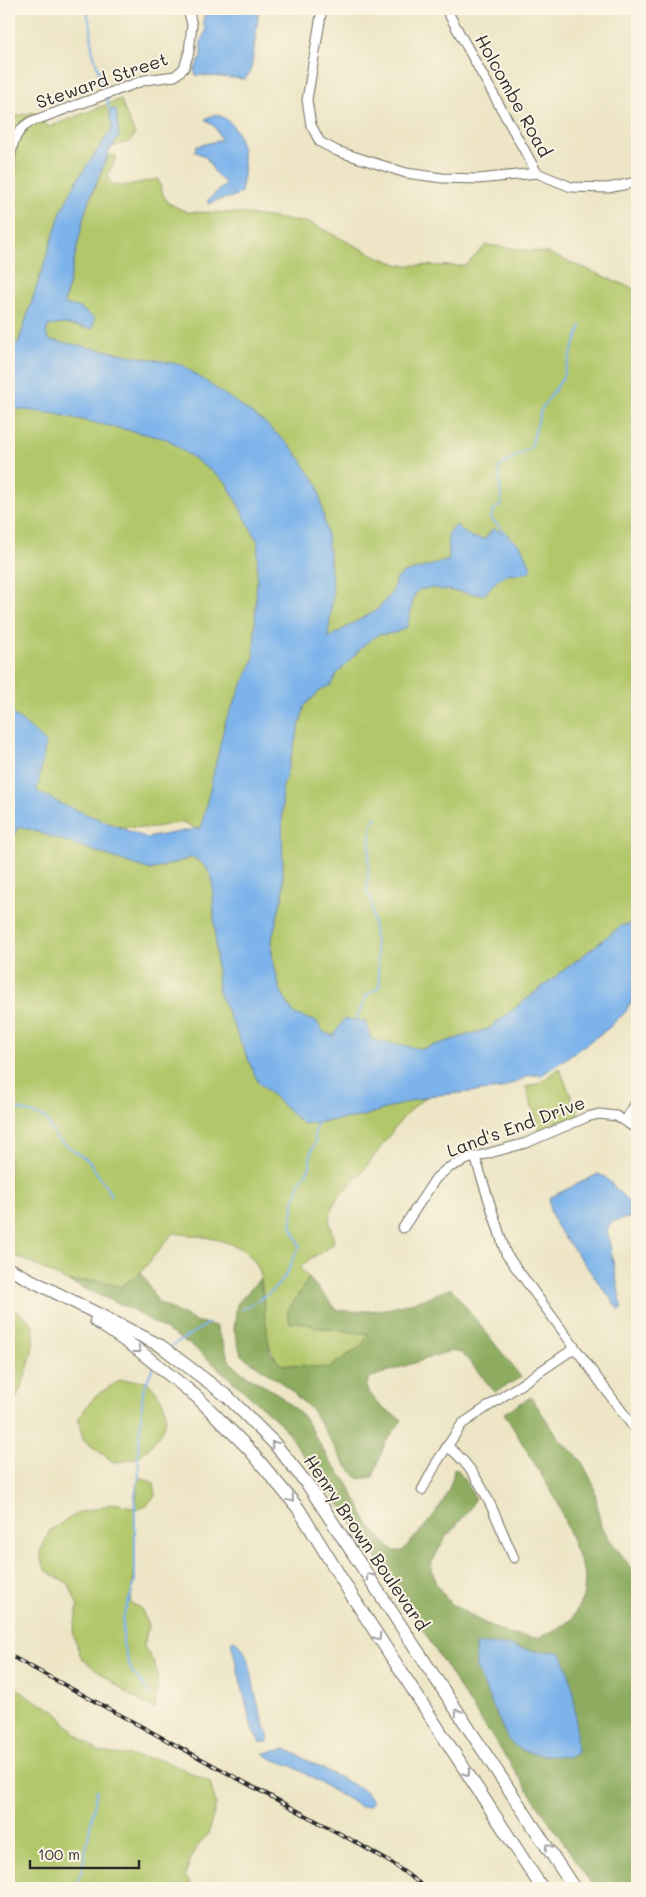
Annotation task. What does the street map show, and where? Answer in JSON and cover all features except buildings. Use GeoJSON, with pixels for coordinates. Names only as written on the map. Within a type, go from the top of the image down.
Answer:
{"type":"FeatureCollection","features":[{"type":"Feature","properties":{"kind":"main road","name":"Henry Brown Boulevard"},"geometry":{"type":"LineString","coordinates":[[9,1269],[54,1294],[161,1346],[228,1397],[274,1443],[308,1485],[574,1888]]}},
{"type":"Feature","properties":{"kind":"main road","name":"Henry Brown Boulevard"},"geometry":{"type":"LineString","coordinates":[[54,1294],[137,1349],[197,1397],[249,1449],[298,1508],[352,1596],[542,1888]]}},
{"type":"Feature","properties":{"kind":"street","name":"Steward Street"},"geometry":{"type":"LineString","coordinates":[[9,176],[14,137],[20,128],[30,122],[146,80],[175,76],[184,68],[189,52],[192,25],[188,9]]}},
{"type":"Feature","properties":{"kind":"street"},"geometry":{"type":"LineString","coordinates":[[322,9],[307,100],[310,125],[320,142],[337,150],[406,173],[442,178],[478,179],[537,173],[571,187],[608,188],[637,182]]}},
{"type":"Feature","properties":{"kind":"street","name":"Holcombe Road"},"geometry":{"type":"LineString","coordinates":[[446,9],[537,173]]}},
{"type":"Feature","properties":{"kind":"street"},"geometry":{"type":"LineString","coordinates":[[626,1121],[637,1101]]}},
{"type":"Feature","properties":{"kind":"street","name":"Land's End Drive"},"geometry":{"type":"LineString","coordinates":[[403,1228],[436,1178],[448,1168],[475,1157],[526,1143],[587,1117],[599,1114],[616,1116],[637,1130]]}},
{"type":"Feature","properties":{"kind":"street"},"geometry":{"type":"LineString","coordinates":[[475,1157],[506,1254],[637,1432]]}},
{"type":"Feature","properties":{"kind":"street"},"geometry":{"type":"LineString","coordinates":[[422,1490],[462,1424],[575,1348]]}},
{"type":"Feature","properties":{"kind":"street"},"geometry":{"type":"LineString","coordinates":[[447,1446],[462,1457],[473,1471],[514,1558]]}},
{"type":"Feature","properties":{"kind":"green space"},"geometry":{"type":"Polygon","coordinates":[[[121,99],[135,135],[131,141],[112,147],[119,137],[112,129],[79,177],[62,209],[18,344],[9,341],[9,118],[33,112],[49,127],[121,99]]]}},
{"type":"Feature","properties":{"kind":"green space"},"geometry":{"type":"Polygon","coordinates":[[[109,155],[117,156],[108,174],[110,183],[123,186],[158,179],[168,203],[187,212],[239,213],[310,223],[376,256],[400,265],[465,266],[486,245],[548,253],[637,290],[637,923],[621,926],[488,1029],[422,1049],[333,1036],[323,1032],[317,1022],[294,1014],[280,990],[272,956],[272,939],[283,893],[282,790],[291,736],[328,639],[183,365],[50,340],[46,335],[48,326],[63,324],[82,327],[80,308],[64,304],[86,208],[109,155]]]}},
{"type":"Feature","properties":{"kind":"green space"},"geometry":{"type":"Polygon","coordinates":[[[9,387],[185,435],[289,551],[204,833],[183,822],[149,828],[104,826],[9,792],[9,387]]]}},
{"type":"Feature","properties":{"kind":"green space"},"geometry":{"type":"Polygon","coordinates":[[[19,818],[151,870],[194,857],[205,866],[212,877],[258,1082],[303,1124],[359,1117],[428,1096],[418,1103],[393,1130],[363,1171],[336,1201],[330,1213],[334,1243],[308,1260],[300,1268],[309,1278],[287,1312],[306,1323],[316,1326],[369,1334],[362,1346],[329,1368],[280,1364],[270,1348],[267,1337],[262,1286],[258,1268],[252,1258],[233,1245],[209,1238],[173,1233],[141,1272],[120,1287],[98,1280],[69,1282],[9,1252],[9,833],[19,818]]]}},
{"type":"Feature","properties":{"kind":"green space"},"geometry":{"type":"Polygon","coordinates":[[[559,1068],[581,1119],[541,1137],[526,1087],[540,1083],[559,1068]]]}},
{"type":"Feature","properties":{"kind":"green space"},"geometry":{"type":"Polygon","coordinates":[[[141,1272],[158,1302],[195,1321],[216,1326],[230,1362],[244,1374],[278,1394],[303,1416],[328,1458],[348,1484],[369,1526],[393,1551],[402,1551],[435,1514],[447,1493],[454,1469],[458,1470],[475,1498],[469,1511],[445,1538],[431,1564],[436,1584],[449,1602],[473,1617],[507,1634],[536,1638],[553,1632],[572,1619],[584,1595],[585,1575],[557,1501],[504,1413],[531,1397],[560,1440],[581,1460],[594,1486],[601,1527],[637,1576],[637,1888],[594,1888],[468,1701],[368,1544],[281,1424],[194,1347],[133,1310],[69,1282],[98,1280],[120,1287],[141,1272]]]}},
{"type":"Feature","properties":{"kind":"green space"},"geometry":{"type":"Polygon","coordinates":[[[260,1278],[270,1352],[280,1364],[329,1368],[361,1346],[369,1334],[319,1328],[300,1322],[290,1323],[287,1312],[309,1278],[337,1310],[367,1311],[396,1307],[451,1288],[521,1377],[495,1392],[462,1353],[450,1351],[369,1378],[366,1388],[379,1405],[402,1420],[385,1443],[373,1477],[359,1479],[344,1463],[312,1410],[283,1384],[241,1355],[234,1329],[237,1304],[260,1278]]]}},
{"type":"Feature","properties":{"kind":"green space"},"geometry":{"type":"Polygon","coordinates":[[[9,1309],[21,1314],[31,1322],[34,1338],[27,1372],[14,1402],[9,1408],[9,1309]]]}},
{"type":"Feature","properties":{"kind":"green space"},"geometry":{"type":"Polygon","coordinates":[[[121,1380],[147,1381],[160,1396],[164,1404],[166,1419],[159,1436],[144,1453],[138,1457],[115,1463],[83,1440],[78,1418],[96,1395],[121,1380]]]}},
{"type":"Feature","properties":{"kind":"green space"},"geometry":{"type":"Polygon","coordinates":[[[139,1477],[154,1483],[156,1495],[147,1505],[135,1509],[135,1567],[130,1603],[141,1608],[148,1625],[144,1647],[154,1663],[158,1677],[154,1709],[131,1696],[81,1658],[73,1634],[78,1607],[69,1584],[45,1570],[40,1552],[50,1530],[79,1513],[114,1503],[135,1508],[139,1477]]]}},
{"type":"Feature","properties":{"kind":"green space"},"geometry":{"type":"Polygon","coordinates":[[[9,1681],[29,1698],[54,1710],[76,1734],[99,1752],[163,1760],[210,1782],[216,1805],[208,1834],[194,1851],[185,1876],[194,1888],[9,1888],[9,1681]]]}},
{"type":"Feature","properties":{"kind":"water"},"geometry":{"type":"Polygon","coordinates":[[[206,9],[259,9],[251,71],[245,79],[196,75],[194,70],[201,57],[201,40],[206,31],[203,21],[206,9]]]}},
{"type":"Feature","properties":{"kind":"water"},"geometry":{"type":"Polygon","coordinates":[[[109,109],[116,109],[119,137],[109,151],[86,208],[64,304],[80,308],[95,319],[92,329],[63,324],[48,326],[46,335],[50,340],[182,365],[264,422],[294,450],[318,485],[328,542],[333,591],[328,638],[378,609],[393,591],[395,580],[404,573],[449,560],[448,533],[456,525],[476,538],[485,539],[493,528],[506,534],[521,546],[532,569],[524,573],[505,575],[484,595],[431,588],[418,590],[414,596],[407,627],[395,633],[377,635],[365,644],[336,675],[331,685],[322,689],[305,705],[282,790],[283,893],[272,939],[272,956],[280,990],[294,1014],[317,1022],[323,1032],[333,1036],[344,1019],[365,1021],[372,1040],[422,1049],[488,1029],[621,926],[637,923],[637,1000],[629,1004],[626,1011],[609,1028],[542,1075],[530,1075],[501,1089],[428,1096],[359,1117],[303,1124],[258,1082],[218,990],[212,877],[205,866],[193,857],[151,870],[19,826],[9,845],[9,711],[46,742],[37,791],[59,803],[146,838],[201,828],[225,723],[254,658],[258,542],[226,482],[167,439],[56,414],[9,408],[9,341],[18,344],[62,209],[79,177],[112,129],[109,109]]]}},
{"type":"Feature","properties":{"kind":"water"},"geometry":{"type":"Polygon","coordinates":[[[215,114],[233,126],[238,135],[242,146],[243,182],[241,192],[210,204],[207,202],[209,199],[226,184],[215,173],[206,157],[194,151],[197,146],[221,140],[215,127],[205,119],[215,114]]]}},
{"type":"Feature","properties":{"kind":"water"},"geometry":{"type":"Polygon","coordinates":[[[598,1174],[605,1177],[637,1211],[636,1216],[611,1222],[607,1230],[622,1308],[619,1310],[556,1226],[550,1210],[549,1198],[598,1174]]]}},
{"type":"Feature","properties":{"kind":"water"},"geometry":{"type":"Polygon","coordinates":[[[234,1640],[240,1645],[247,1657],[258,1704],[269,1737],[268,1742],[260,1742],[253,1732],[231,1642],[234,1640]]]}},
{"type":"Feature","properties":{"kind":"water"},"geometry":{"type":"Polygon","coordinates":[[[475,1645],[505,1645],[534,1651],[560,1652],[570,1676],[575,1714],[577,1753],[569,1757],[541,1755],[521,1750],[508,1740],[476,1668],[475,1645]]]}},
{"type":"Feature","properties":{"kind":"water"},"geometry":{"type":"Polygon","coordinates":[[[286,1749],[365,1791],[373,1801],[369,1806],[361,1807],[292,1766],[272,1759],[263,1753],[286,1749]]]}},
{"type":"Feature","properties":{"kind":"waterway"},"geometry":{"type":"LineString","coordinates":[[86,9],[91,27],[92,49],[105,91]]}},
{"type":"Feature","properties":{"kind":"waterway"},"geometry":{"type":"LineString","coordinates":[[107,98],[109,109]]}},
{"type":"Feature","properties":{"kind":"waterway"},"geometry":{"type":"LineString","coordinates":[[506,534],[491,518],[495,509],[501,505],[499,467],[531,447],[541,410],[562,379],[581,326]]}},
{"type":"Feature","properties":{"kind":"waterway"},"geometry":{"type":"LineString","coordinates":[[356,1020],[366,996],[380,987],[371,900],[367,891],[371,825],[377,816]]}},
{"type":"Feature","properties":{"kind":"waterway"},"geometry":{"type":"LineString","coordinates":[[9,1106],[45,1118],[57,1139],[89,1161],[111,1195]]}},
{"type":"Feature","properties":{"kind":"waterway"},"geometry":{"type":"LineString","coordinates":[[242,1309],[262,1298],[279,1284],[300,1247],[291,1225],[294,1201],[300,1182],[310,1167],[311,1151],[316,1142],[314,1134],[317,1123]]}},
{"type":"Feature","properties":{"kind":"waterway"},"geometry":{"type":"LineString","coordinates":[[170,1347],[209,1323]]}},
{"type":"Feature","properties":{"kind":"waterway"},"geometry":{"type":"LineString","coordinates":[[150,1694],[131,1670],[123,1644],[123,1618],[135,1582],[135,1494],[139,1477],[138,1457],[143,1391],[153,1367]]}},
{"type":"Feature","properties":{"kind":"waterway"},"geometry":{"type":"LineString","coordinates":[[75,1888],[82,1870],[97,1790]]}},
{"type":"Feature","properties":{"kind":"railway"},"geometry":{"type":"LineString","coordinates":[[9,1655],[357,1843],[393,1864],[426,1888]]}}]}
